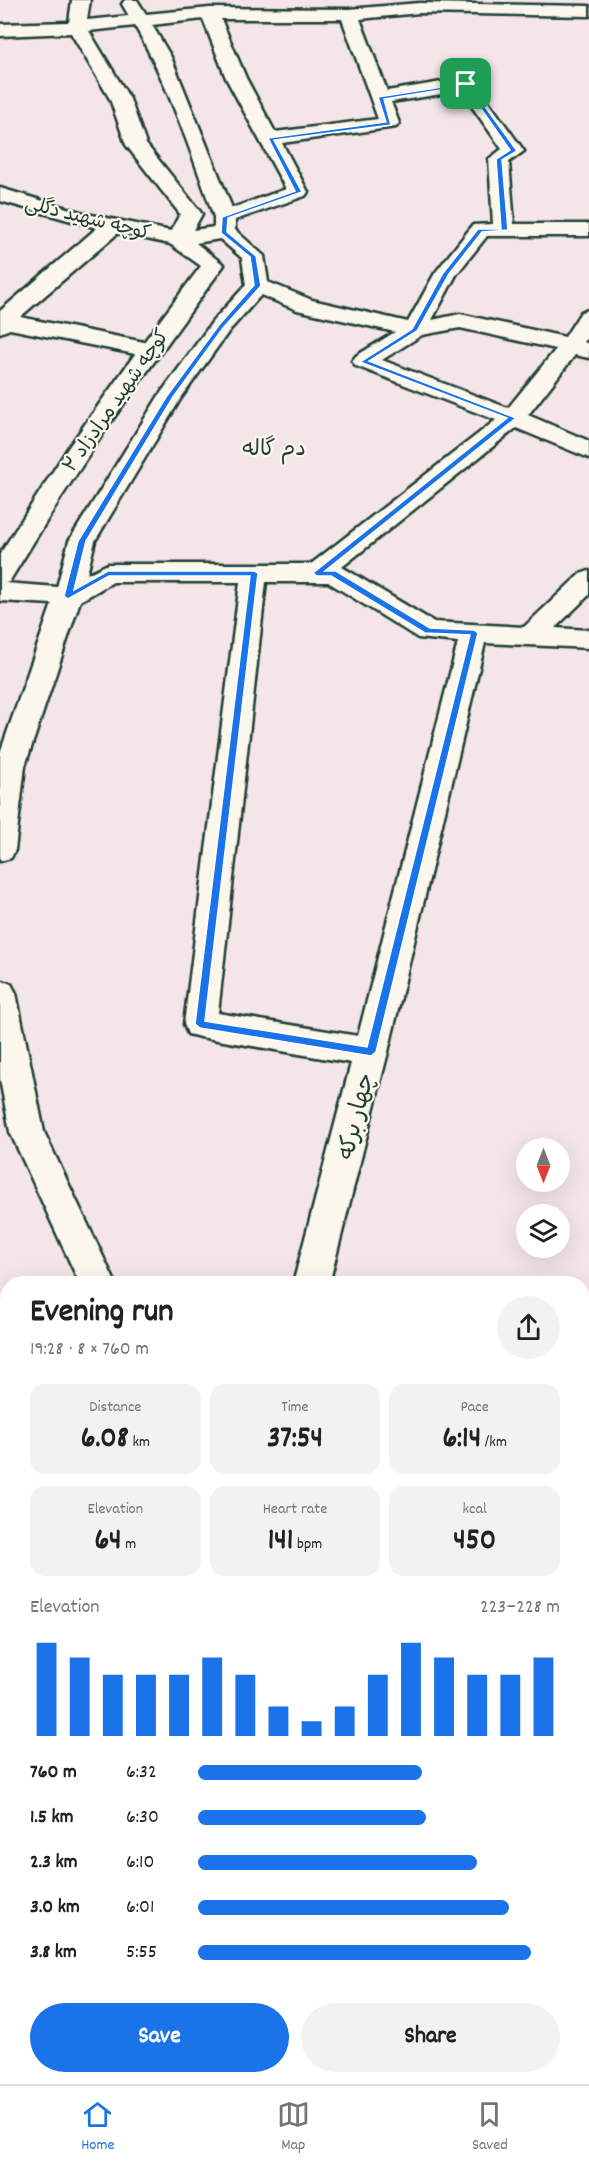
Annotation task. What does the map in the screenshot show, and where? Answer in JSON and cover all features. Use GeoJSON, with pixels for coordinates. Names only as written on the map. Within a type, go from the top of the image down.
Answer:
{"type":"FeatureCollection","features":[{"type":"Feature","properties":{"kind":"street"},"geometry":{"type":"LineString","coordinates":[[81,0],[77,27],[120,99],[136,145],[191,214],[177,239]]}},
{"type":"Feature","properties":{"kind":"street"},"geometry":{"type":"LineString","coordinates":[[0,850],[10,766],[68,596],[82,541],[170,397],[221,326],[257,286],[253,256],[224,225],[200,149],[162,57],[129,0]]}},
{"type":"Feature","properties":{"kind":"street"},"geometry":{"type":"LineString","coordinates":[[0,30],[77,27],[210,13],[250,6],[349,14],[422,4],[589,11]]}},
{"type":"Feature","properties":{"kind":"street"},"geometry":{"type":"LineString","coordinates":[[177,239],[224,225],[298,192],[236,78],[210,13]]}},
{"type":"Feature","properties":{"kind":"street"},"geometry":{"type":"LineString","coordinates":[[270,139],[389,123],[349,14]]}},
{"type":"Feature","properties":{"kind":"street"},"geometry":{"type":"LineString","coordinates":[[380,98],[466,84],[514,151],[499,159],[504,230]]}},
{"type":"Feature","properties":{"kind":"street","name":"کوچه شهید دگلی"},"geometry":{"type":"LineString","coordinates":[[0,194],[114,225],[177,239]]}},
{"type":"Feature","properties":{"kind":"street"},"geometry":{"type":"LineString","coordinates":[[1,322],[114,225]]}},
{"type":"Feature","properties":{"kind":"street"},"geometry":{"type":"LineString","coordinates":[[415,330],[446,273],[481,230],[589,230]]}},
{"type":"Feature","properties":{"kind":"street","name":"کوچه شهید مرادزاد ۲"},"geometry":{"type":"LineString","coordinates":[[0,576],[40,506],[149,351],[213,265],[177,239]]}},
{"type":"Feature","properties":{"kind":"street"},"geometry":{"type":"LineString","coordinates":[[257,286],[305,304],[415,330]]}},
{"type":"Feature","properties":{"kind":"street"},"geometry":{"type":"LineString","coordinates":[[317,573],[513,418],[580,349],[589,317]]}},
{"type":"Feature","properties":{"kind":"street"},"geometry":{"type":"LineString","coordinates":[[580,349],[460,321],[415,330],[363,362],[513,418],[589,450]]}},
{"type":"Feature","properties":{"kind":"street"},"geometry":{"type":"LineString","coordinates":[[1,322],[149,351]]}},
{"type":"Feature","properties":{"kind":"street"},"geometry":{"type":"LineString","coordinates":[[0,592],[68,596],[108,573],[333,573],[428,631],[589,639]]}},
{"type":"Feature","properties":{"kind":"street"},"geometry":{"type":"LineString","coordinates":[[254,573],[200,1024],[371,1052]]}},
{"type":"Feature","properties":{"kind":"street"},"geometry":{"type":"LineString","coordinates":[[531,636],[589,580]]}},
{"type":"Feature","properties":{"kind":"street","name":"چهار برکه"},"geometry":{"type":"LineString","coordinates":[[313,1276],[371,1052],[474,633]]}},
{"type":"Feature","properties":{"kind":"street"},"geometry":{"type":"LineString","coordinates":[[0,993],[27,1132],[94,1276]]}},
{"type":"Feature","properties":{"kind":"district","name":"دم گاله"},"geometry":{"type":"Point","coordinates":[274,447]}},
{"type":"Feature","properties":{"kind":"route"},"geometry":{"type":"LineString","coordinates":[[466,84],[514,151],[499,159],[504,230],[481,230],[446,273],[415,330],[363,362],[513,418],[317,573],[333,573],[428,631],[474,633],[371,1052],[200,1024],[254,573],[108,573],[68,596],[82,541],[170,397],[221,326],[257,286],[253,256],[224,232],[225,217],[298,192],[270,139],[389,123],[380,98],[466,84]]}}]}
